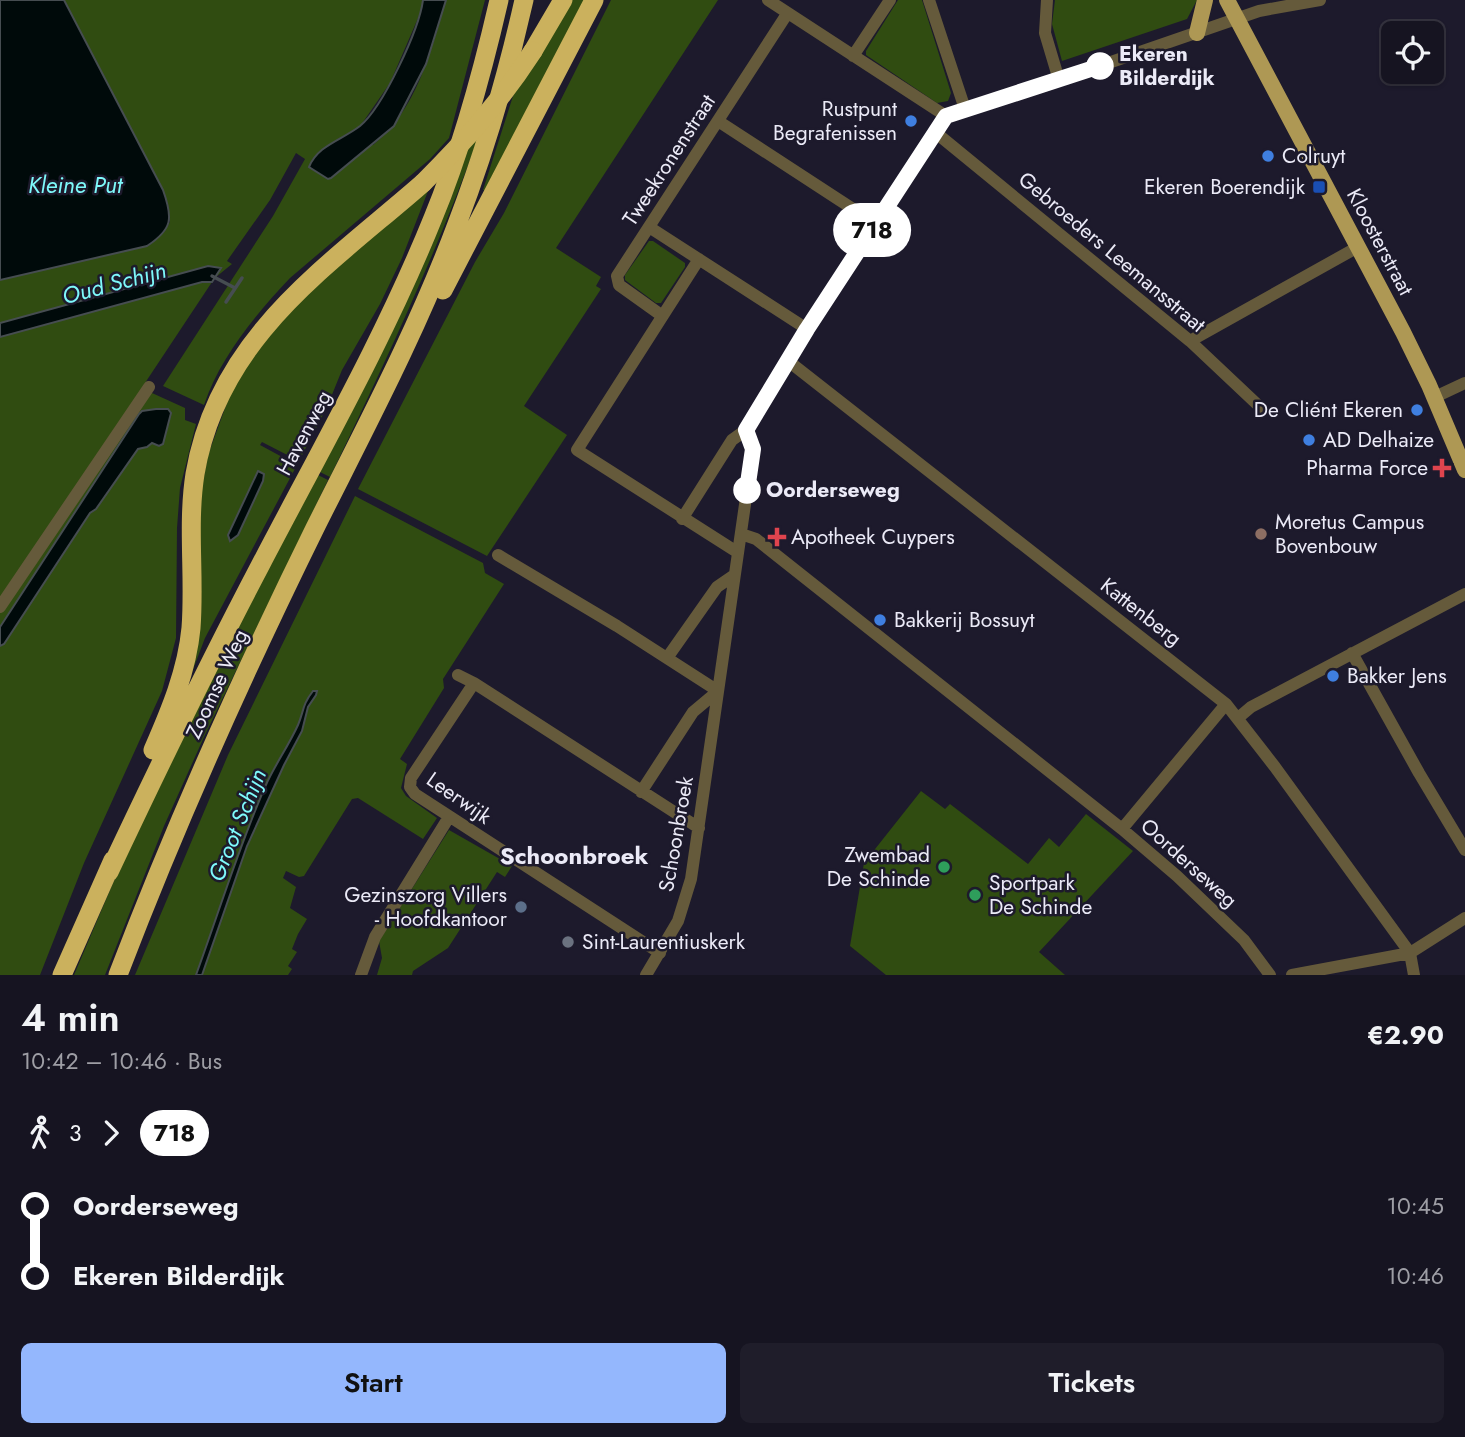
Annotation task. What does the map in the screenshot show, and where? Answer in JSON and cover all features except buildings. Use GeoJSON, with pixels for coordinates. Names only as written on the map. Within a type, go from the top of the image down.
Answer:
{"type":"FeatureCollection","features":[{"type":"Feature","properties":{"kind":"highway","name":"Havenweg"},"geometry":{"type":"LineString","coordinates":[[108,872],[218,647],[355,387],[416,258],[435,215],[470,113],[499,0]]}},
{"type":"Feature","properties":{"kind":"highway"},"geometry":{"type":"LineString","coordinates":[[371,419],[439,269],[466,199],[510,60],[524,0]]}},
{"type":"Feature","properties":{"kind":"highway"},"geometry":{"type":"LineString","coordinates":[[62,975],[108,872],[143,774],[181,680],[191,629],[191,527],[195,474],[208,428],[229,379],[288,299],[423,183],[484,120],[509,89],[563,0]]}},
{"type":"Feature","properties":{"kind":"highway"},"geometry":{"type":"LineString","coordinates":[[371,419],[397,380],[594,0]]}},
{"type":"Feature","properties":{"kind":"highway","name":"Zoomse Weg"},"geometry":{"type":"LineString","coordinates":[[118,975],[165,855],[210,752],[315,528],[371,419]]}},
{"type":"Feature","properties":{"kind":"main road"},"geometry":{"type":"LineString","coordinates":[[1197,33],[1205,0]]}},
{"type":"Feature","properties":{"kind":"main road","name":"Kloosterstraat"},"geometry":{"type":"LineString","coordinates":[[1227,0],[1403,332],[1465,470]]}},
{"type":"Feature","properties":{"kind":"street"},"geometry":{"type":"LineString","coordinates":[[768,0],[946,116]]}},
{"type":"Feature","properties":{"kind":"street"},"geometry":{"type":"LineString","coordinates":[[853,56],[890,0]]}},
{"type":"Feature","properties":{"kind":"street"},"geometry":{"type":"LineString","coordinates":[[929,0],[965,109]]}},
{"type":"Feature","properties":{"kind":"street"},"geometry":{"type":"LineString","coordinates":[[1047,0],[1045,33],[1059,80]]}},
{"type":"Feature","properties":{"kind":"street"},"geometry":{"type":"LineString","coordinates":[[682,519],[732,440],[746,430],[787,360],[946,116],[1197,33],[1238,18],[1256,6],[1320,0]]}},
{"type":"Feature","properties":{"kind":"street","name":"Tweekronenstraat"},"geometry":{"type":"LineString","coordinates":[[661,315],[619,285],[617,281],[620,271],[787,14]]}},
{"type":"Feature","properties":{"kind":"street"},"geometry":{"type":"LineString","coordinates":[[718,121],[876,224]]}},
{"type":"Feature","properties":{"kind":"street","name":"Gebroeders Leemansstraat"},"geometry":{"type":"LineString","coordinates":[[935,132],[1190,341],[1260,407]]}},
{"type":"Feature","properties":{"kind":"street"},"geometry":{"type":"LineString","coordinates":[[649,227],[807,329]]}},
{"type":"Feature","properties":{"kind":"street"},"geometry":{"type":"LineString","coordinates":[[1190,341],[1358,247]]}},
{"type":"Feature","properties":{"kind":"street"},"geometry":{"type":"LineString","coordinates":[[699,259],[577,450],[737,552]]}},
{"type":"Feature","properties":{"kind":"street","name":"Kattenberg"},"geometry":{"type":"LineString","coordinates":[[787,360],[1226,704],[1410,953]]}},
{"type":"Feature","properties":{"kind":"street"},"geometry":{"type":"LineString","coordinates":[[1434,397],[1465,383]]}},
{"type":"Feature","properties":{"kind":"street"},"geometry":{"type":"LineString","coordinates":[[0,607],[149,387]]}},
{"type":"Feature","properties":{"kind":"street","name":"Schoonbroek"},"geometry":{"type":"LineString","coordinates":[[646,975],[678,922],[691,879],[753,449],[746,430]]}},
{"type":"Feature","properties":{"kind":"street","name":"Oorderseweg"},"geometry":{"type":"LineString","coordinates":[[741,534],[756,539],[1122,829],[1177,876],[1244,940],[1270,975]]}},
{"type":"Feature","properties":{"kind":"street"},"geometry":{"type":"LineString","coordinates":[[498,555],[718,691]]}},
{"type":"Feature","properties":{"kind":"street"},"geometry":{"type":"LineString","coordinates":[[667,658],[717,587],[733,576]]}},
{"type":"Feature","properties":{"kind":"street"},"geometry":{"type":"LineString","coordinates":[[1238,718],[1251,706],[1465,594]]}},
{"type":"Feature","properties":{"kind":"street"},"geometry":{"type":"LineString","coordinates":[[1352,653],[1465,850]]}},
{"type":"Feature","properties":{"kind":"street"},"geometry":{"type":"LineString","coordinates":[[458,675],[699,828]]}},
{"type":"Feature","properties":{"kind":"street","name":"Leerwijk"},"geometry":{"type":"LineString","coordinates":[[474,683],[411,778],[410,787],[415,794],[449,817],[660,953]]}},
{"type":"Feature","properties":{"kind":"street","name":"Schoonbroek"},"geometry":{"type":"LineString","coordinates":[[641,792],[693,712],[718,691]]}},
{"type":"Feature","properties":{"kind":"street"},"geometry":{"type":"LineString","coordinates":[[1122,829],[1226,704]]}},
{"type":"Feature","properties":{"kind":"street"},"geometry":{"type":"LineString","coordinates":[[361,975],[375,937],[449,817]]}},
{"type":"Feature","properties":{"kind":"street"},"geometry":{"type":"LineString","coordinates":[[1292,975],[1410,953],[1465,918]]}},
{"type":"Feature","properties":{"kind":"street"},"geometry":{"type":"LineString","coordinates":[[1410,953],[1413,975]]}},
{"type":"Feature","properties":{"kind":"green space"},"geometry":{"type":"Polygon","coordinates":[[[64,0],[423,0],[422,9],[390,83],[361,125],[373,145],[388,131],[411,98],[428,59],[446,0],[485,0],[449,138],[430,159],[277,292],[229,353],[204,405],[163,386],[273,216],[305,159],[296,153],[270,200],[227,261],[232,264],[216,277],[0,325],[0,280],[147,246],[164,232],[170,222],[163,190],[64,0]]]}},
{"type":"Feature","properties":{"kind":"green space"},"geometry":{"type":"Polygon","coordinates":[[[568,0],[588,0],[486,191],[483,190],[513,96],[568,0]]]}},
{"type":"Feature","properties":{"kind":"green space"},"geometry":{"type":"Polygon","coordinates":[[[611,0],[718,0],[556,248],[601,277],[596,286],[601,289],[524,406],[567,435],[487,556],[358,489],[475,262],[504,213],[611,0]]]}},
{"type":"Feature","properties":{"kind":"green space"},"geometry":{"type":"Polygon","coordinates":[[[898,0],[922,0],[951,93],[948,101],[937,103],[866,55],[898,0]]]}},
{"type":"Feature","properties":{"kind":"green space"},"geometry":{"type":"Polygon","coordinates":[[[1055,0],[1197,0],[1187,19],[1062,61],[1052,24],[1055,0]]]}},
{"type":"Feature","properties":{"kind":"green space"},"geometry":{"type":"Polygon","coordinates":[[[478,138],[427,267],[330,477],[318,471],[466,151],[478,138]]]}},
{"type":"Feature","properties":{"kind":"green space"},"geometry":{"type":"Polygon","coordinates":[[[430,186],[402,258],[380,304],[342,370],[327,407],[299,461],[262,442],[260,445],[297,465],[205,638],[189,680],[199,501],[208,455],[232,389],[281,315],[430,186]]]}},
{"type":"Feature","properties":{"kind":"green space"},"geometry":{"type":"Polygon","coordinates":[[[649,241],[685,263],[661,303],[656,303],[625,280],[625,275],[649,241]]]}},
{"type":"Feature","properties":{"kind":"green space"},"geometry":{"type":"Polygon","coordinates":[[[202,282],[212,282],[143,386],[185,408],[185,420],[196,424],[180,488],[176,638],[162,691],[84,863],[40,975],[0,975],[0,337],[202,282]]]}},
{"type":"Feature","properties":{"kind":"green space"},"geometry":{"type":"Polygon","coordinates":[[[316,474],[328,480],[204,737],[164,826],[105,975],[74,975],[113,883],[179,743],[316,474]]]}},
{"type":"Feature","properties":{"kind":"green space"},"geometry":{"type":"Polygon","coordinates":[[[355,496],[483,563],[485,573],[504,584],[443,679],[444,688],[400,759],[407,764],[401,788],[406,796],[437,818],[423,839],[358,798],[352,799],[304,876],[299,877],[286,871],[283,878],[296,887],[290,908],[307,919],[292,949],[297,952],[288,966],[292,969],[288,975],[135,975],[228,755],[355,496]]]}},
{"type":"Feature","properties":{"kind":"green space","name":"Sportpark De Schinde"},"geometry":{"type":"Polygon","coordinates":[[[921,791],[945,809],[950,804],[1028,864],[1049,838],[1059,847],[1086,814],[1133,851],[1039,952],[1065,975],[886,975],[850,946],[864,863],[921,791]]]}},
{"type":"Feature","properties":{"kind":"green space"},"geometry":{"type":"Polygon","coordinates":[[[449,830],[512,866],[505,877],[497,872],[448,948],[413,971],[412,975],[377,975],[382,958],[379,941],[449,830]]]}},
{"type":"Feature","properties":{"kind":"water","name":"Kleine Put"},"geometry":{"type":"Polygon","coordinates":[[[0,0],[64,0],[163,190],[168,208],[168,222],[162,234],[147,246],[0,280],[0,0]]]}},
{"type":"Feature","properties":{"kind":"water"},"geometry":{"type":"Polygon","coordinates":[[[423,0],[446,0],[426,64],[394,126],[328,179],[309,167],[313,159],[324,148],[360,126],[379,103],[415,30],[423,0]]]}},
{"type":"Feature","properties":{"kind":"water"},"geometry":{"type":"Polygon","coordinates":[[[208,266],[221,268],[212,282],[202,282],[0,337],[0,323],[208,266]]]}},
{"type":"Feature","properties":{"kind":"water"},"geometry":{"type":"Polygon","coordinates":[[[168,409],[171,413],[163,444],[159,446],[152,443],[138,449],[96,509],[90,513],[4,644],[0,646],[0,627],[139,414],[168,409]]]}},
{"type":"Feature","properties":{"kind":"water"},"geometry":{"type":"Polygon","coordinates":[[[258,471],[264,474],[263,481],[238,535],[230,541],[228,535],[258,471]]]}},
{"type":"Feature","properties":{"kind":"water"},"geometry":{"type":"Polygon","coordinates":[[[313,691],[317,691],[308,707],[302,731],[247,846],[202,975],[196,975],[255,810],[313,691]]]}},
{"type":"Feature","properties":{"kind":"waterway","name":"Oud Schijn"},"geometry":{"type":"LineString","coordinates":[[212,276],[235,288]]}},
{"type":"Feature","properties":{"kind":"waterway","name":"Oud Schijn"},"geometry":{"type":"LineString","coordinates":[[226,302],[242,278]]}},
{"type":"Feature","properties":{"kind":"bus line","name":"718"},"geometry":{"type":"LineString","coordinates":[[747,490],[753,449],[746,430],[807,329],[946,116],[1100,66]]}},
{"type":"Feature","properties":{"kind":"place","name":"Ekeren Bilderdijk"},"geometry":{"type":"Point","coordinates":[1100,66]}},
{"type":"Feature","properties":{"kind":"place","name":"Rustpunt Begrafenissen"},"geometry":{"type":"Point","coordinates":[911,121]}},
{"type":"Feature","properties":{"kind":"place","name":"Colruyt"},"geometry":{"type":"Point","coordinates":[1268,156]}},
{"type":"Feature","properties":{"kind":"place","name":"Ekeren Boerendijk"},"geometry":{"type":"Point","coordinates":[1319,187]}},
{"type":"Feature","properties":{"kind":"place","name":"De Cliént Ekeren"},"geometry":{"type":"Point","coordinates":[1417,410]}},
{"type":"Feature","properties":{"kind":"place","name":"AD Delhaize"},"geometry":{"type":"Point","coordinates":[1309,440]}},
{"type":"Feature","properties":{"kind":"place","name":"Pharma Force"},"geometry":{"type":"Point","coordinates":[1442,468]}},
{"type":"Feature","properties":{"kind":"place","name":"Oorderseweg"},"geometry":{"type":"Point","coordinates":[747,490]}},
{"type":"Feature","properties":{"kind":"place","name":"Moretus Campus Bovenbouw"},"geometry":{"type":"Point","coordinates":[1261,534]}},
{"type":"Feature","properties":{"kind":"place","name":"Apotheek Cuypers"},"geometry":{"type":"Point","coordinates":[777,537]}},
{"type":"Feature","properties":{"kind":"place","name":"Bakkerij Bossuyt"},"geometry":{"type":"Point","coordinates":[880,620]}},
{"type":"Feature","properties":{"kind":"place","name":"Bakker Jens"},"geometry":{"type":"Point","coordinates":[1333,676]}},
{"type":"Feature","properties":{"kind":"place","name":"Zwembad De Schinde"},"geometry":{"type":"Point","coordinates":[944,867]}},
{"type":"Feature","properties":{"kind":"place","name":"Sportpark De Schinde"},"geometry":{"type":"Point","coordinates":[975,895]}},
{"type":"Feature","properties":{"kind":"place","name":"Gezinszorg Villers - Hoofdkantoor"},"geometry":{"type":"Point","coordinates":[521,907]}},
{"type":"Feature","properties":{"kind":"place","name":"Sint-Laurentiuskerk"},"geometry":{"type":"Point","coordinates":[568,942]}},
{"type":"Feature","properties":{"kind":"district","name":"Schoonbroek"},"geometry":{"type":"Point","coordinates":[574,856]}},
{"type":"Feature","properties":{"kind":"water label","name":"Groot Schijn"},"geometry":{"type":"Point","coordinates":[237,825]}}]}
